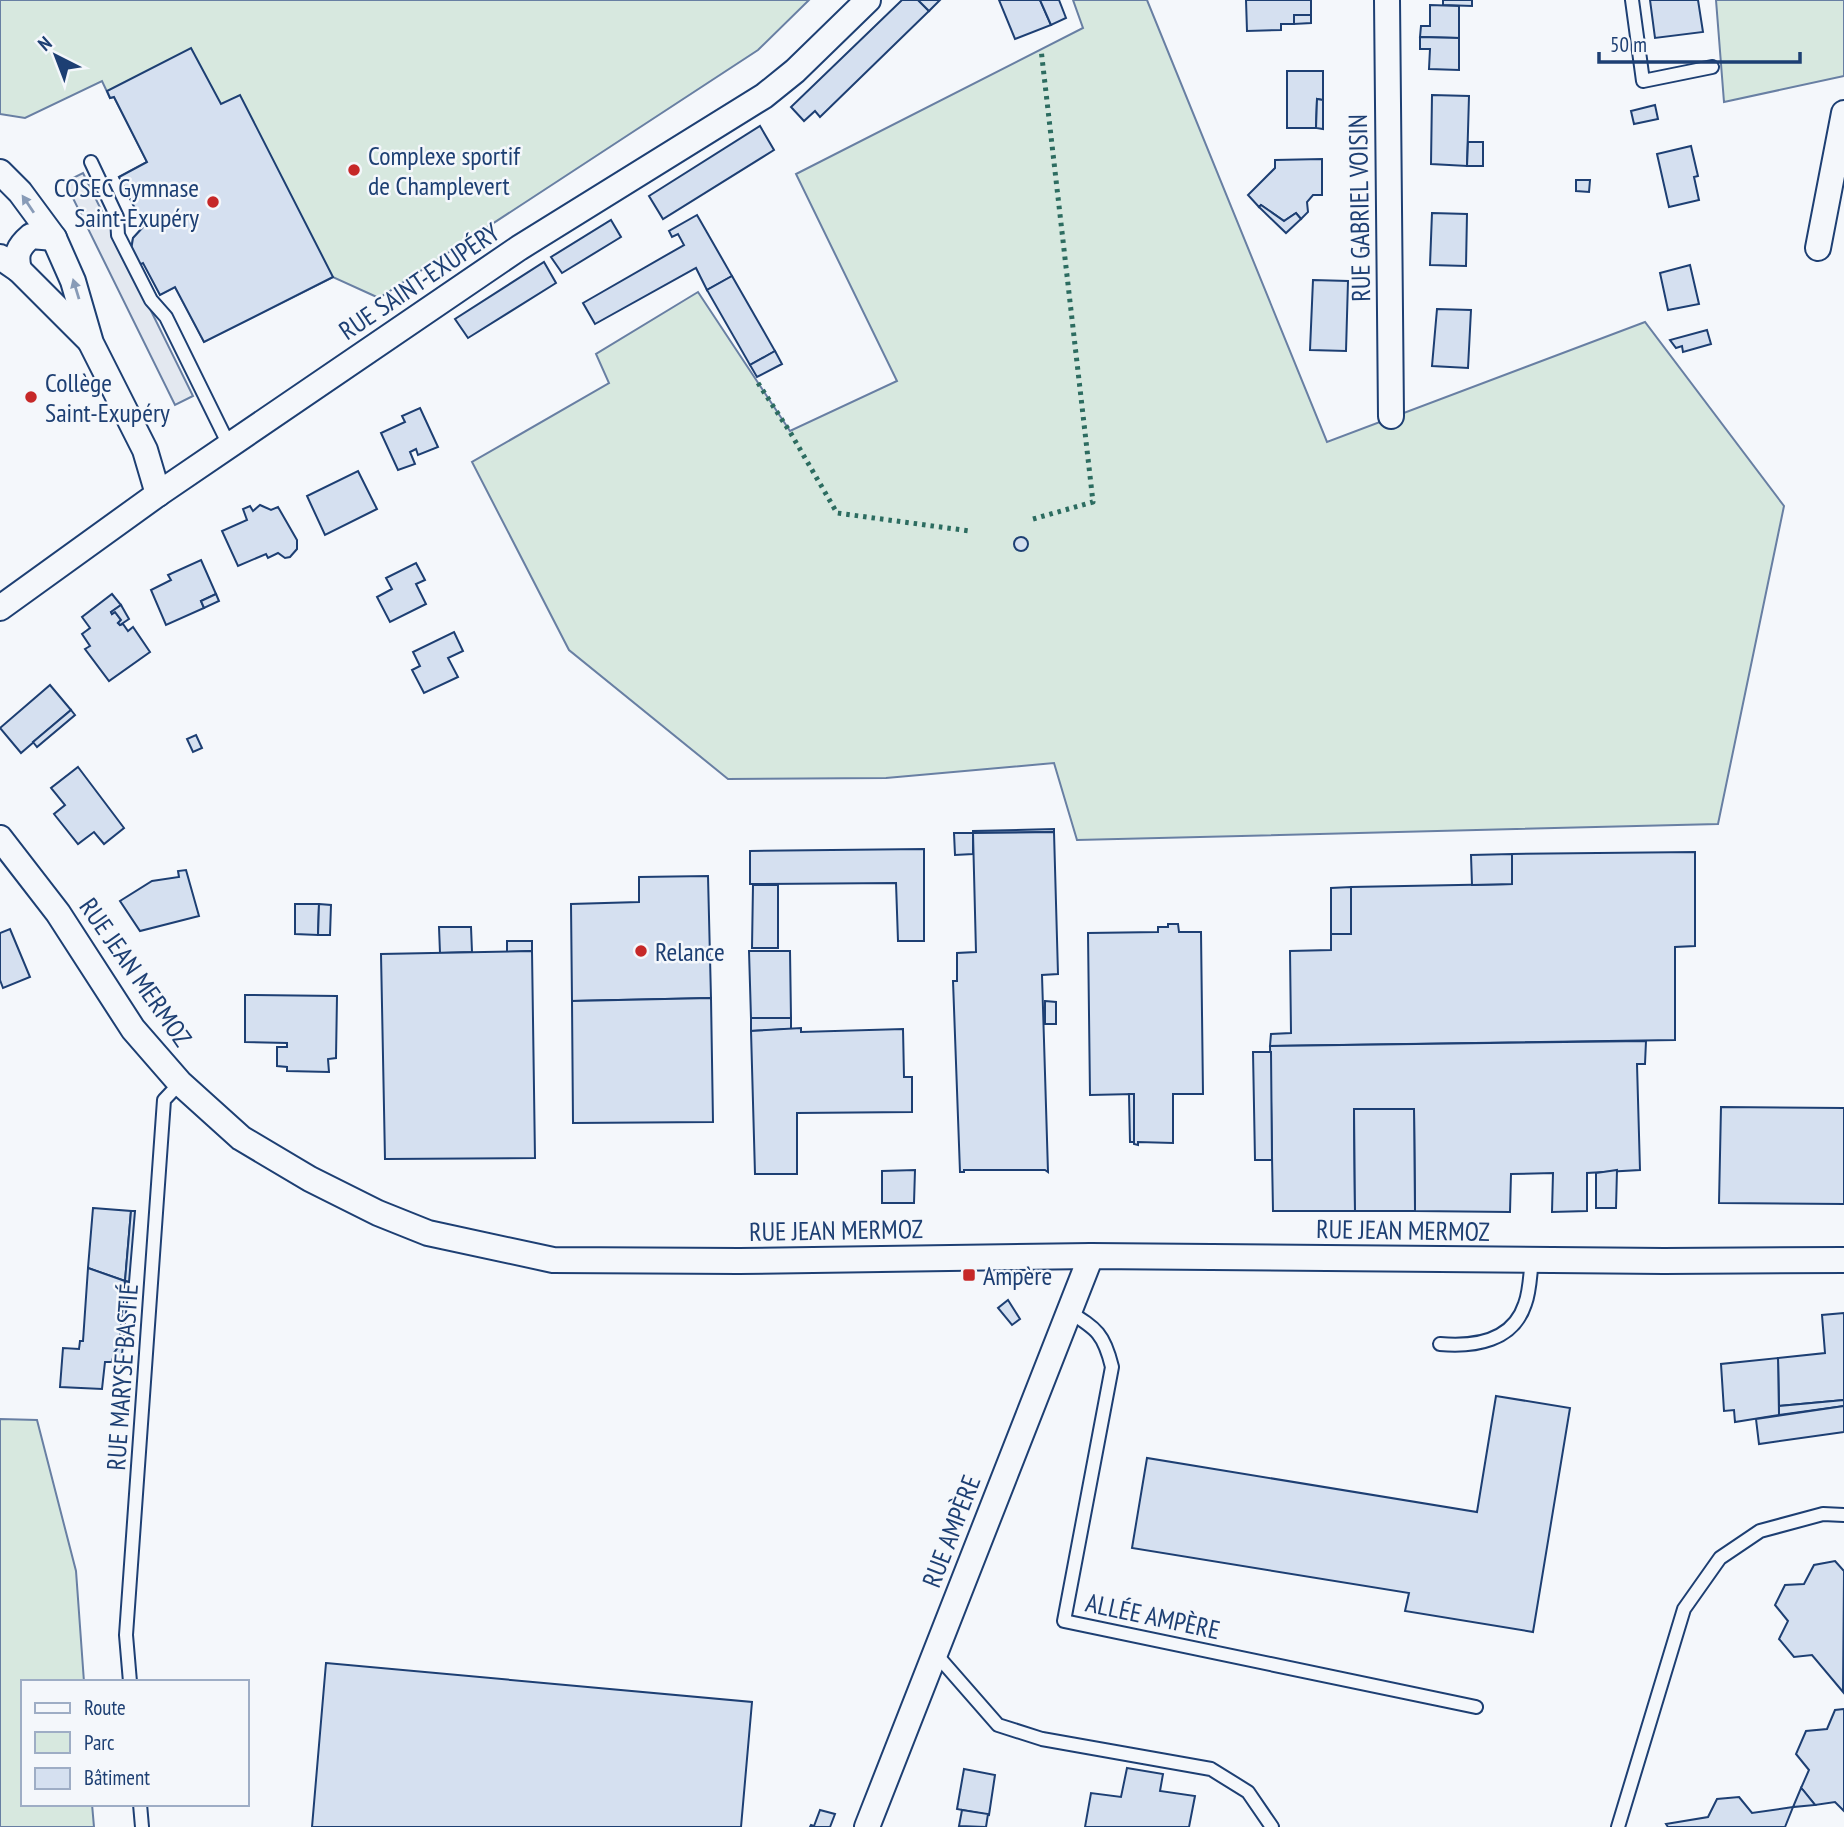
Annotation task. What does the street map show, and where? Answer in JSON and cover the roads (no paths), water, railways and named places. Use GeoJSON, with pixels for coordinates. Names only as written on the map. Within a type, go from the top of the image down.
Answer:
{"type":"FeatureCollection","features":[{"type":"Feature","properties":{"kind":"street","name":"RUE SAINT-EXUPÉRY"},"geometry":{"type":"LineString","coordinates":[[0,608],[158,494],[519,248],[764,96],[795,71],[868,0]]}},
{"type":"Feature","properties":{"kind":"street","name":"RUE GABRIEL VOISIN"},"geometry":{"type":"LineString","coordinates":[[1387,0],[1391,416]]}},
{"type":"Feature","properties":{"kind":"street"},"geometry":{"type":"LineString","coordinates":[[1818,248],[1844,113]]}},
{"type":"Feature","properties":{"kind":"street"},"geometry":{"type":"LineString","coordinates":[[0,172],[20,192],[54,238],[74,281],[91,343],[145,450],[158,494]]}},
{"type":"Feature","properties":{"kind":"street"},"geometry":{"type":"LineString","coordinates":[[54,238],[31,236],[21,245],[9,264],[91,343]]}},
{"type":"Feature","properties":{"kind":"street","name":"RUE JEAN MERMOZ"},"geometry":{"type":"LineString","coordinates":[[0,838],[58,912],[133,1028],[180,1083],[241,1138],[310,1179],[378,1213],[428,1233],[553,1260],[739,1261],[1091,1256],[1532,1261],[1844,1260]]}},
{"type":"Feature","properties":{"kind":"street","name":"RUE AMPÈRE"},"geometry":{"type":"LineString","coordinates":[[867,1827],[1091,1256]]}},
{"type":"Feature","properties":{"kind":"lane"},"geometry":{"type":"LineString","coordinates":[[1632,0],[1643,81],[1712,67]]}},
{"type":"Feature","properties":{"kind":"lane"},"geometry":{"type":"LineString","coordinates":[[90,162],[117,217],[118,235],[151,300],[166,317],[229,445]]}},
{"type":"Feature","properties":{"kind":"lane","name":"RUE MARYSE BASTIÉ"},"geometry":{"type":"LineString","coordinates":[[130,1680],[126,1635],[164,1100],[180,1083]]}},
{"type":"Feature","properties":{"kind":"lane"},"geometry":{"type":"LineString","coordinates":[[1440,1344],[1465,1346],[1512,1329],[1525,1304],[1532,1261]]}},
{"type":"Feature","properties":{"kind":"lane","name":"ALLÉE AMPÈRE"},"geometry":{"type":"LineString","coordinates":[[1068,1311],[1093,1326],[1106,1345],[1112,1367],[1064,1621],[1476,1707]]}},
{"type":"Feature","properties":{"kind":"lane"},"geometry":{"type":"LineString","coordinates":[[1618,1827],[1684,1609],[1720,1558],[1760,1531],[1823,1514],[1844,1515]]}},
{"type":"Feature","properties":{"kind":"lane"},"geometry":{"type":"LineString","coordinates":[[935,1653],[998,1724],[1042,1739],[1211,1769],[1248,1792],[1272,1827]]}},
{"type":"Feature","properties":{"kind":"lane"},"geometry":{"type":"LineString","coordinates":[[141,1806],[142,1827]]}},
{"type":"Feature","properties":{"kind":"place","name":"Complexe sportif de Champlevert"},"geometry":{"type":"Point","coordinates":[354,170]}},
{"type":"Feature","properties":{"kind":"place","name":"COSEC Gymnase Saint-Exupéry"},"geometry":{"type":"Point","coordinates":[213,202]}},
{"type":"Feature","properties":{"kind":"place","name":"Collège Saint-Exupéry"},"geometry":{"type":"Point","coordinates":[31,397]}},
{"type":"Feature","properties":{"kind":"place","name":"Relance"},"geometry":{"type":"Point","coordinates":[641,951]}},
{"type":"Feature","properties":{"kind":"place","name":"Ampère"},"geometry":{"type":"Point","coordinates":[969,1275]}}]}
